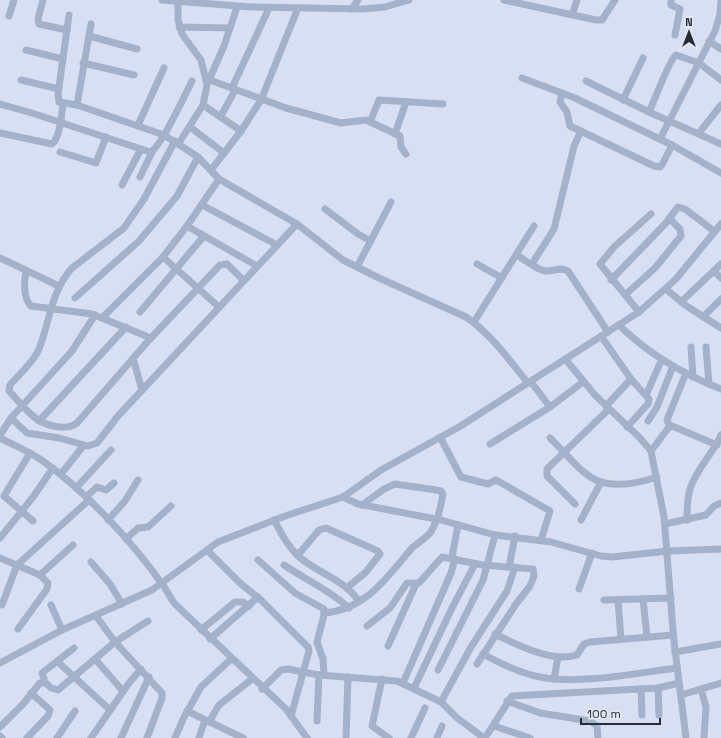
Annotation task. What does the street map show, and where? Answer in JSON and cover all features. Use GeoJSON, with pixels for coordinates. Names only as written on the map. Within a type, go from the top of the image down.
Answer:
{"type":"FeatureCollection","features":[{"type":"Feature","properties":{"kind":"street"},"geometry":{"type":"LineString","coordinates":[[9,16],[14,0]]}},
{"type":"Feature","properties":{"kind":"street"},"geometry":{"type":"LineString","coordinates":[[43,0],[38,19],[39,24],[67,30]]}},
{"type":"Feature","properties":{"kind":"street"},"geometry":{"type":"LineString","coordinates":[[162,0],[228,3],[237,7],[251,8],[380,8],[409,0]]}},
{"type":"Feature","properties":{"kind":"street"},"geometry":{"type":"LineString","coordinates":[[251,8],[255,0]]}},
{"type":"Feature","properties":{"kind":"street"},"geometry":{"type":"LineString","coordinates":[[352,8],[358,0]]}},
{"type":"Feature","properties":{"kind":"street"},"geometry":{"type":"LineString","coordinates":[[504,0],[602,20],[615,0]]}},
{"type":"Feature","properties":{"kind":"street"},"geometry":{"type":"LineString","coordinates":[[572,15],[577,0]]}},
{"type":"Feature","properties":{"kind":"street"},"geometry":{"type":"LineString","coordinates":[[671,0],[672,5],[680,9],[675,34]]}},
{"type":"Feature","properties":{"kind":"street"},"geometry":{"type":"LineString","coordinates":[[660,139],[671,121],[718,23],[721,0]]}},
{"type":"Feature","properties":{"kind":"street"},"geometry":{"type":"LineString","coordinates":[[178,1],[179,27],[184,39],[201,60],[208,80]]}},
{"type":"Feature","properties":{"kind":"street"},"geometry":{"type":"LineString","coordinates":[[237,7],[230,28],[208,80],[203,105],[190,126],[177,142],[147,193],[124,228],[72,268],[59,286],[50,308],[37,353],[8,388],[39,421],[64,428],[74,426],[151,338],[223,263],[229,265],[243,280]]}},
{"type":"Feature","properties":{"kind":"street"},"geometry":{"type":"LineString","coordinates":[[221,116],[269,8]]}},
{"type":"Feature","properties":{"kind":"street"},"geometry":{"type":"LineString","coordinates":[[211,170],[241,131],[261,100],[298,8]]}},
{"type":"Feature","properties":{"kind":"street"},"geometry":{"type":"LineString","coordinates":[[69,15],[58,102],[77,105],[164,135],[177,142],[198,158],[219,179],[297,224],[343,260],[466,317],[474,322],[500,349],[550,407]]}},
{"type":"Feature","properties":{"kind":"street"},"geometry":{"type":"LineString","coordinates":[[77,105],[83,63],[91,24]]}},
{"type":"Feature","properties":{"kind":"street"},"geometry":{"type":"LineString","coordinates":[[179,27],[230,28]]}},
{"type":"Feature","properties":{"kind":"street"},"geometry":{"type":"LineString","coordinates":[[89,36],[137,49]]}},
{"type":"Feature","properties":{"kind":"street"},"geometry":{"type":"LineString","coordinates":[[709,41],[721,48]]}},
{"type":"Feature","properties":{"kind":"street"},"geometry":{"type":"LineString","coordinates":[[26,50],[63,59]]}},
{"type":"Feature","properties":{"kind":"street"},"geometry":{"type":"LineString","coordinates":[[649,112],[673,57],[680,56],[699,63],[721,80]]}},
{"type":"Feature","properties":{"kind":"street"},"geometry":{"type":"LineString","coordinates":[[623,100],[643,58]]}},
{"type":"Feature","properties":{"kind":"street"},"geometry":{"type":"LineString","coordinates":[[83,63],[134,75]]}},
{"type":"Feature","properties":{"kind":"street"},"geometry":{"type":"LineString","coordinates":[[138,125],[164,68]]}},
{"type":"Feature","properties":{"kind":"street"},"geometry":{"type":"LineString","coordinates":[[522,78],[562,93],[660,139],[721,173]]}},
{"type":"Feature","properties":{"kind":"street"},"geometry":{"type":"LineString","coordinates":[[21,80],[59,89]]}},
{"type":"Feature","properties":{"kind":"street"},"geometry":{"type":"LineString","coordinates":[[208,80],[261,100],[341,123],[362,120],[370,122],[401,137],[401,147],[406,154]]}},
{"type":"Feature","properties":{"kind":"street"},"geometry":{"type":"LineString","coordinates":[[140,177],[152,152],[164,135],[192,81]]}},
{"type":"Feature","properties":{"kind":"street"},"geometry":{"type":"LineString","coordinates":[[586,81],[623,100],[721,144]]}},
{"type":"Feature","properties":{"kind":"street"},"geometry":{"type":"LineString","coordinates":[[562,93],[560,102],[567,112],[569,125],[657,167],[662,165],[672,145]]}},
{"type":"Feature","properties":{"kind":"street"},"geometry":{"type":"LineString","coordinates":[[370,122],[379,101],[443,104]]}},
{"type":"Feature","properties":{"kind":"street"},"geometry":{"type":"LineString","coordinates":[[395,134],[406,102]]}},
{"type":"Feature","properties":{"kind":"street"},"geometry":{"type":"LineString","coordinates":[[0,133],[52,144],[56,140],[61,122],[63,103]]}},
{"type":"Feature","properties":{"kind":"street"},"geometry":{"type":"LineString","coordinates":[[0,104],[61,122],[152,152]]}},
{"type":"Feature","properties":{"kind":"street"},"geometry":{"type":"LineString","coordinates":[[203,105],[241,131]]}},
{"type":"Feature","properties":{"kind":"street"},"geometry":{"type":"LineString","coordinates":[[699,133],[721,105]]}},
{"type":"Feature","properties":{"kind":"street"},"geometry":{"type":"LineString","coordinates":[[190,126],[224,153]]}},
{"type":"Feature","properties":{"kind":"street"},"geometry":{"type":"LineString","coordinates":[[532,264],[554,229],[574,146],[581,131]]}},
{"type":"Feature","properties":{"kind":"street"},"geometry":{"type":"LineString","coordinates":[[60,152],[96,162],[106,137]]}},
{"type":"Feature","properties":{"kind":"street"},"geometry":{"type":"LineString","coordinates":[[122,185],[141,149]]}},
{"type":"Feature","properties":{"kind":"street"},"geometry":{"type":"LineString","coordinates":[[75,298],[139,241],[177,196],[198,158]]}},
{"type":"Feature","properties":{"kind":"street"},"geometry":{"type":"LineString","coordinates":[[103,317],[162,257],[187,226],[219,179]]}},
{"type":"Feature","properties":{"kind":"street"},"geometry":{"type":"LineString","coordinates":[[357,267],[390,202]]}},
{"type":"Feature","properties":{"kind":"street"},"geometry":{"type":"LineString","coordinates":[[202,205],[277,245]]}},
{"type":"Feature","properties":{"kind":"street"},"geometry":{"type":"LineString","coordinates":[[611,280],[670,219],[676,209],[682,207],[714,231]]}},
{"type":"Feature","properties":{"kind":"street"},"geometry":{"type":"LineString","coordinates":[[325,209],[358,234],[371,241]]}},
{"type":"Feature","properties":{"kind":"street"},"geometry":{"type":"LineString","coordinates":[[639,312],[600,266],[600,262],[651,214]]}},
{"type":"Feature","properties":{"kind":"street"},"geometry":{"type":"LineString","coordinates":[[625,295],[655,268],[682,236],[680,229],[670,219]]}},
{"type":"Feature","properties":{"kind":"street"},"geometry":{"type":"LineString","coordinates":[[11,418],[27,433],[60,438],[84,445],[92,445],[97,443],[118,416],[243,280],[297,224]]}},
{"type":"Feature","properties":{"kind":"street"},"geometry":{"type":"LineString","coordinates":[[0,663],[62,630],[96,616],[162,584],[218,542],[274,520],[343,497],[382,470],[440,437],[566,360],[639,312],[666,289],[686,268],[721,224]]}},
{"type":"Feature","properties":{"kind":"street"},"geometry":{"type":"LineString","coordinates":[[187,226],[257,266]]}},
{"type":"Feature","properties":{"kind":"street"},"geometry":{"type":"LineString","coordinates":[[474,322],[534,226]]}},
{"type":"Feature","properties":{"kind":"street"},"geometry":{"type":"LineString","coordinates":[[140,312],[204,237]]}},
{"type":"Feature","properties":{"kind":"street"},"geometry":{"type":"LineString","coordinates":[[517,255],[545,271],[563,268],[568,271],[608,332]]}},
{"type":"Feature","properties":{"kind":"street"},"geometry":{"type":"LineString","coordinates":[[162,257],[219,307]]}},
{"type":"Feature","properties":{"kind":"street"},"geometry":{"type":"LineString","coordinates":[[1,260],[59,286]]}},
{"type":"Feature","properties":{"kind":"street"},"geometry":{"type":"LineString","coordinates":[[477,264],[502,278]]}},
{"type":"Feature","properties":{"kind":"street"},"geometry":{"type":"LineString","coordinates":[[681,302],[721,264]]}},
{"type":"Feature","properties":{"kind":"street"},"geometry":{"type":"LineString","coordinates":[[26,271],[24,284],[29,304],[103,317],[151,338]]}},
{"type":"Feature","properties":{"kind":"street"},"geometry":{"type":"LineString","coordinates":[[714,271],[721,278]]}},
{"type":"Feature","properties":{"kind":"street"},"geometry":{"type":"LineString","coordinates":[[666,289],[681,302],[721,328]]}},
{"type":"Feature","properties":{"kind":"street"},"geometry":{"type":"LineString","coordinates":[[703,317],[721,299]]}},
{"type":"Feature","properties":{"kind":"street"},"geometry":{"type":"LineString","coordinates":[[95,315],[72,351],[24,406],[11,418],[0,436],[53,468],[88,499],[126,539],[162,584],[175,604],[291,716],[307,738]]}},
{"type":"Feature","properties":{"kind":"street"},"geometry":{"type":"LineString","coordinates":[[619,325],[637,343],[673,366],[721,389]]}},
{"type":"Feature","properties":{"kind":"street"},"geometry":{"type":"LineString","coordinates":[[39,421],[126,327]]}},
{"type":"Feature","properties":{"kind":"street"},"geometry":{"type":"LineString","coordinates":[[601,336],[631,379],[648,399],[648,404],[628,428]]}},
{"type":"Feature","properties":{"kind":"street"},"geometry":{"type":"LineString","coordinates":[[692,347],[694,377]]}},
{"type":"Feature","properties":{"kind":"street"},"geometry":{"type":"LineString","coordinates":[[706,347],[709,384]]}},
{"type":"Feature","properties":{"kind":"street"},"geometry":{"type":"LineString","coordinates":[[133,358],[142,390]]}},
{"type":"Feature","properties":{"kind":"street"},"geometry":{"type":"LineString","coordinates":[[646,395],[662,359]]}},
{"type":"Feature","properties":{"kind":"street"},"geometry":{"type":"LineString","coordinates":[[566,360],[583,382],[628,428],[640,438],[651,451],[665,524],[673,635],[686,738]]}},
{"type":"Feature","properties":{"kind":"street"},"geometry":{"type":"LineString","coordinates":[[648,421],[657,407],[673,366]]}},
{"type":"Feature","properties":{"kind":"street"},"geometry":{"type":"LineString","coordinates":[[686,373],[667,420],[670,427],[717,445]]}},
{"type":"Feature","properties":{"kind":"street"},"geometry":{"type":"LineString","coordinates":[[575,504],[553,482],[546,473],[547,469],[608,408],[631,379]]}},
{"type":"Feature","properties":{"kind":"street"},"geometry":{"type":"LineString","coordinates":[[490,444],[550,407],[583,382]]}},
{"type":"Feature","properties":{"kind":"street"},"geometry":{"type":"LineString","coordinates":[[651,451],[670,427]]}},
{"type":"Feature","properties":{"kind":"street"},"geometry":{"type":"LineString","coordinates":[[687,520],[688,498],[692,484],[717,445],[721,435]]}},
{"type":"Feature","properties":{"kind":"street"},"geometry":{"type":"LineString","coordinates":[[440,437],[461,477],[488,484],[496,480],[550,511],[541,540]]}},
{"type":"Feature","properties":{"kind":"street"},"geometry":{"type":"LineString","coordinates":[[550,438],[586,473],[601,482],[636,483],[657,477]]}},
{"type":"Feature","properties":{"kind":"street"},"geometry":{"type":"LineString","coordinates":[[61,474],[84,445]]}},
{"type":"Feature","properties":{"kind":"street"},"geometry":{"type":"LineString","coordinates":[[76,488],[111,450]]}},
{"type":"Feature","properties":{"kind":"street"},"geometry":{"type":"LineString","coordinates":[[30,453],[4,496],[33,521]]}},
{"type":"Feature","properties":{"kind":"street"},"geometry":{"type":"LineString","coordinates":[[0,538],[53,468]]}},
{"type":"Feature","properties":{"kind":"street"},"geometry":{"type":"LineString","coordinates":[[108,520],[125,500],[138,480]]}},
{"type":"Feature","properties":{"kind":"street"},"geometry":{"type":"LineString","coordinates":[[581,520],[601,482]]}},
{"type":"Feature","properties":{"kind":"street"},"geometry":{"type":"LineString","coordinates":[[2,605],[17,565],[88,499],[97,487],[106,490],[114,483]]}},
{"type":"Feature","properties":{"kind":"street"},"geometry":{"type":"LineString","coordinates":[[324,613],[349,608],[376,590],[386,581],[415,546],[431,532],[437,519],[443,494],[441,491],[395,484],[362,505]]}},
{"type":"Feature","properties":{"kind":"street"},"geometry":{"type":"LineString","coordinates":[[343,497],[362,505],[437,519],[495,535],[541,540],[571,546],[592,554],[612,557],[668,551],[721,549]]}},
{"type":"Feature","properties":{"kind":"street"},"geometry":{"type":"LineString","coordinates":[[665,524],[706,515],[714,506],[721,503]]}},
{"type":"Feature","properties":{"kind":"street"},"geometry":{"type":"LineString","coordinates":[[126,539],[138,528],[148,527],[171,506]]}},
{"type":"Feature","properties":{"kind":"street"},"geometry":{"type":"LineString","coordinates":[[274,520],[284,538],[298,555],[348,587],[359,602]]}},
{"type":"Feature","properties":{"kind":"street"},"geometry":{"type":"LineString","coordinates":[[403,683],[451,573],[458,525]]}},
{"type":"Feature","properties":{"kind":"street"},"geometry":{"type":"LineString","coordinates":[[298,555],[319,530],[326,528],[378,551],[380,554],[366,572],[348,587]]}},
{"type":"Feature","properties":{"kind":"street"},"geometry":{"type":"LineString","coordinates":[[438,670],[479,588],[488,565],[495,535]]}},
{"type":"Feature","properties":{"kind":"street"},"geometry":{"type":"LineString","coordinates":[[441,702],[471,647],[507,590],[512,567],[515,536]]}},
{"type":"Feature","properties":{"kind":"street"},"geometry":{"type":"LineString","coordinates":[[40,575],[73,545]]}},
{"type":"Feature","properties":{"kind":"street"},"geometry":{"type":"LineString","coordinates":[[207,550],[240,583],[258,597],[308,647],[309,651],[291,716]]}},
{"type":"Feature","properties":{"kind":"street"},"geometry":{"type":"LineString","coordinates":[[579,589],[592,554]]}},
{"type":"Feature","properties":{"kind":"street"},"geometry":{"type":"LineString","coordinates":[[0,558],[40,575],[47,581],[47,590],[18,628]]}},
{"type":"Feature","properties":{"kind":"street"},"geometry":{"type":"LineString","coordinates":[[388,646],[416,584],[440,558],[454,558],[475,564],[533,568],[534,576],[530,586],[495,634],[477,664]]}},
{"type":"Feature","properties":{"kind":"street"},"geometry":{"type":"LineString","coordinates":[[258,560],[295,593],[324,609],[317,642],[323,659],[317,721]]}},
{"type":"Feature","properties":{"kind":"street"},"geometry":{"type":"LineString","coordinates":[[91,562],[110,584],[122,604]]}},
{"type":"Feature","properties":{"kind":"street"},"geometry":{"type":"LineString","coordinates":[[414,688],[452,608],[475,564]]}},
{"type":"Feature","properties":{"kind":"street"},"geometry":{"type":"LineString","coordinates":[[284,565],[305,580],[339,598],[349,608]]}},
{"type":"Feature","properties":{"kind":"street"},"geometry":{"type":"LineString","coordinates":[[367,626],[390,608],[407,583],[416,584]]}},
{"type":"Feature","properties":{"kind":"street"},"geometry":{"type":"LineString","coordinates":[[210,639],[258,597]]}},
{"type":"Feature","properties":{"kind":"street"},"geometry":{"type":"LineString","coordinates":[[604,600],[671,598]]}},
{"type":"Feature","properties":{"kind":"street"},"geometry":{"type":"LineString","coordinates":[[643,599],[647,637]]}},
{"type":"Feature","properties":{"kind":"street"},"geometry":{"type":"LineString","coordinates":[[618,600],[621,639]]}},
{"type":"Feature","properties":{"kind":"street"},"geometry":{"type":"LineString","coordinates":[[201,630],[234,602],[243,602],[249,606]]}},
{"type":"Feature","properties":{"kind":"street"},"geometry":{"type":"LineString","coordinates":[[51,605],[62,630]]}},
{"type":"Feature","properties":{"kind":"street"},"geometry":{"type":"LineString","coordinates":[[96,616],[115,642],[160,688],[163,695],[147,738]]}},
{"type":"Feature","properties":{"kind":"street"},"geometry":{"type":"LineString","coordinates":[[43,682],[54,690],[58,690],[115,642],[148,621]]}},
{"type":"Feature","properties":{"kind":"street"},"geometry":{"type":"LineString","coordinates":[[495,634],[518,645],[558,657],[577,655],[584,644],[590,642],[673,635]]}},
{"type":"Feature","properties":{"kind":"street"},"geometry":{"type":"LineString","coordinates":[[675,652],[721,644]]}},
{"type":"Feature","properties":{"kind":"street"},"geometry":{"type":"LineString","coordinates":[[0,727],[43,682],[44,679],[42,673],[74,648]]}},
{"type":"Feature","properties":{"kind":"street"},"geometry":{"type":"LineString","coordinates":[[483,654],[509,668],[539,677],[554,679],[606,677],[677,668]]}},
{"type":"Feature","properties":{"kind":"street"},"geometry":{"type":"LineString","coordinates":[[554,679],[558,657]]}},
{"type":"Feature","properties":{"kind":"street"},"geometry":{"type":"LineString","coordinates":[[95,659],[123,691]]}},
{"type":"Feature","properties":{"kind":"street"},"geometry":{"type":"LineString","coordinates":[[175,738],[201,687],[231,659]]}},
{"type":"Feature","properties":{"kind":"street"},"geometry":{"type":"LineString","coordinates":[[58,662],[110,710]]}},
{"type":"Feature","properties":{"kind":"street"},"geometry":{"type":"LineString","coordinates":[[91,738],[123,691],[141,669]]}},
{"type":"Feature","properties":{"kind":"street"},"geometry":{"type":"LineString","coordinates":[[262,689],[281,670],[288,669],[321,675],[382,679],[403,683],[441,702],[456,717],[485,738],[512,696],[658,688],[679,684]]}},
{"type":"Feature","properties":{"kind":"street"},"geometry":{"type":"LineString","coordinates":[[121,738],[149,677]]}},
{"type":"Feature","properties":{"kind":"street"},"geometry":{"type":"LineString","coordinates":[[346,738],[348,677]]}},
{"type":"Feature","properties":{"kind":"street"},"geometry":{"type":"LineString","coordinates":[[198,738],[207,721],[220,705],[252,679]]}},
{"type":"Feature","properties":{"kind":"street"},"geometry":{"type":"LineString","coordinates":[[382,679],[372,726],[389,738]]}},
{"type":"Feature","properties":{"kind":"street"},"geometry":{"type":"LineString","coordinates":[[680,695],[721,683]]}},
{"type":"Feature","properties":{"kind":"street"},"geometry":{"type":"LineString","coordinates":[[658,688],[659,715]]}},
{"type":"Feature","properties":{"kind":"street"},"geometry":{"type":"LineString","coordinates":[[641,689],[642,715]]}},
{"type":"Feature","properties":{"kind":"street"},"geometry":{"type":"LineString","coordinates":[[701,689],[706,712],[704,737]]}},
{"type":"Feature","properties":{"kind":"street"},"geometry":{"type":"LineString","coordinates":[[28,738],[48,716],[50,710],[32,693]]}},
{"type":"Feature","properties":{"kind":"street"},"geometry":{"type":"LineString","coordinates":[[508,701],[547,715],[590,721],[597,726],[598,738]]}},
{"type":"Feature","properties":{"kind":"street"},"geometry":{"type":"LineString","coordinates":[[411,738],[425,708]]}},
{"type":"Feature","properties":{"kind":"street"},"geometry":{"type":"LineString","coordinates":[[57,738],[75,711]]}},
{"type":"Feature","properties":{"kind":"street"},"geometry":{"type":"LineString","coordinates":[[187,712],[207,721],[229,735],[243,738]]}},
{"type":"Feature","properties":{"kind":"street"},"geometry":{"type":"LineString","coordinates":[[437,738],[442,726]]}},
{"type":"Feature","properties":{"kind":"street"},"geometry":{"type":"LineString","coordinates":[[494,726],[530,738]]}}]}
